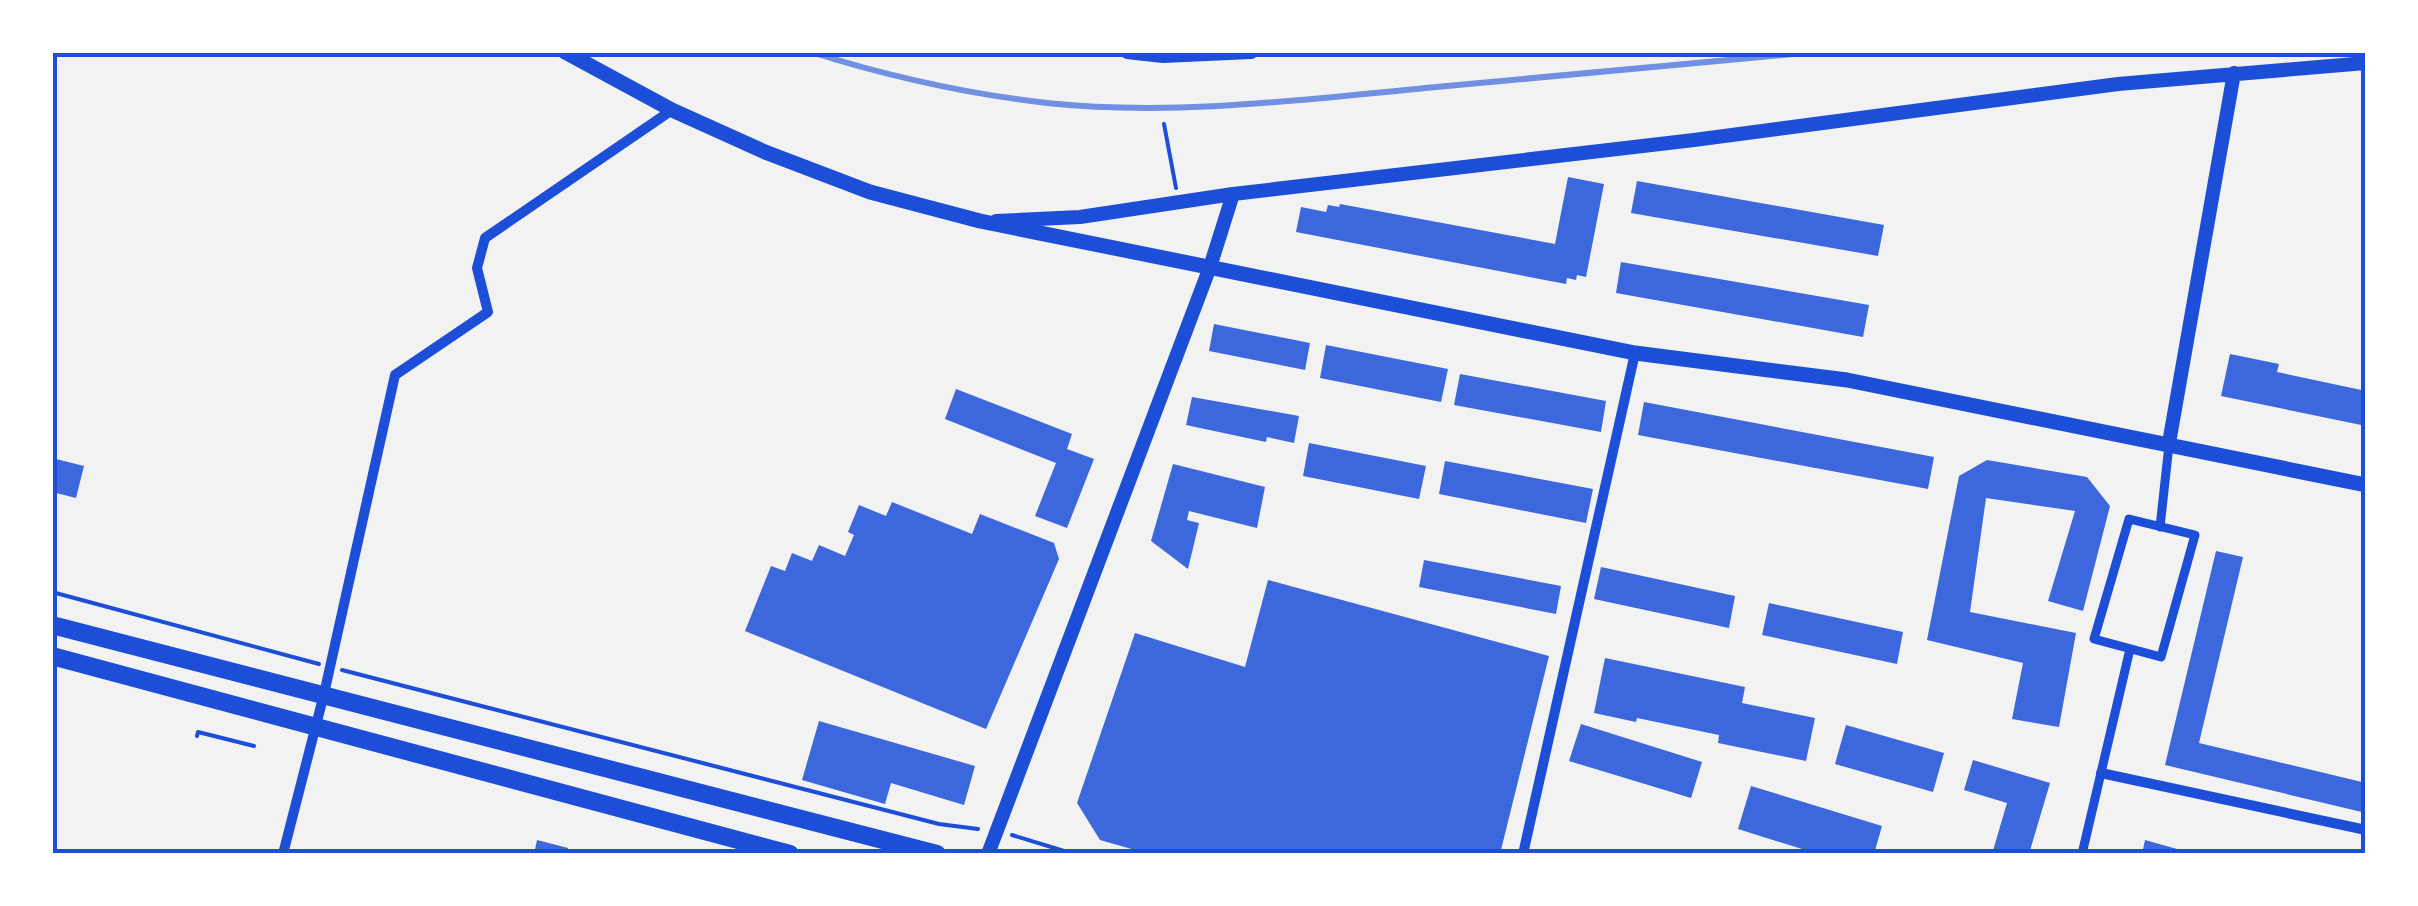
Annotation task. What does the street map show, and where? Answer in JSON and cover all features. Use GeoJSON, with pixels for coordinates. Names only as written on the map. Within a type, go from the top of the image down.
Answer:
{"type":"FeatureCollection","features":[{"type":"Feature","properties":{"kind":"main road"},"geometry":{"type":"LineString","coordinates":[[564,52],[672,110],[765,152],[870,192],[980,221],[1635,353],[1847,380],[2366,485]]}},
{"type":"Feature","properties":{"kind":"main road"},"geometry":{"type":"LineString","coordinates":[[52,625],[937,854]]}},
{"type":"Feature","properties":{"kind":"main road"},"geometry":{"type":"LineString","coordinates":[[52,656],[790,854]]}},
{"type":"Feature","properties":{"kind":"street"},"geometry":{"type":"LineString","coordinates":[[1127,52],[1163,56],[1252,52]]}},
{"type":"Feature","properties":{"kind":"street"},"geometry":{"type":"LineString","coordinates":[[980,221],[1080,217],[1233,194],[1694,140],[2118,84],[2366,63]]}},
{"type":"Feature","properties":{"kind":"street"},"geometry":{"type":"LineString","coordinates":[[2160,527],[2169,443],[2234,73]]}},
{"type":"Feature","properties":{"kind":"street"},"geometry":{"type":"LineString","coordinates":[[284,854],[395,374],[488,312],[476,268],[485,238],[672,110]]}},
{"type":"Feature","properties":{"kind":"street"},"geometry":{"type":"LineString","coordinates":[[988,854],[1210,267],[1233,194]]}},
{"type":"Feature","properties":{"kind":"street"},"geometry":{"type":"LineString","coordinates":[[1524,854],[1635,353]]}},
{"type":"Feature","properties":{"kind":"street"},"geometry":{"type":"LineString","coordinates":[[2130,519],[2195,535],[2161,657],[2130,649],[2094,639],[2130,519]]}},
{"type":"Feature","properties":{"kind":"street"},"geometry":{"type":"LineString","coordinates":[[2082,854],[2130,649]]}},
{"type":"Feature","properties":{"kind":"street"},"geometry":{"type":"LineString","coordinates":[[2101,773],[2366,830]]}},
{"type":"Feature","properties":{"kind":"path"},"geometry":{"type":"LineString","coordinates":[[1164,124],[1178,202]]}},
{"type":"Feature","properties":{"kind":"path"},"geometry":{"type":"LineString","coordinates":[[52,592],[939,824],[997,831],[1071,853]]}},
{"type":"Feature","properties":{"kind":"path"},"geometry":{"type":"LineString","coordinates":[[197,736],[198,732],[254,746]]}},
{"type":"Feature","properties":{"kind":"building"},"geometry":{"type":"Polygon","coordinates":[[[1568,177],[1604,184],[1586,277],[1567,278],[1566,284],[1296,232],[1301,207],[1326,212],[1328,205],[1340,204],[1555,244],[1568,177]]]}},
{"type":"Feature","properties":{"kind":"building"},"geometry":{"type":"Polygon","coordinates":[[[1637,181],[1884,225],[1878,256],[1631,213],[1637,181]]]}},
{"type":"Feature","properties":{"kind":"building"},"geometry":{"type":"Polygon","coordinates":[[[1621,262],[1869,305],[1863,337],[1616,293],[1621,262]]]}},
{"type":"Feature","properties":{"kind":"building"},"geometry":{"type":"Polygon","coordinates":[[[1214,324],[1310,343],[1305,370],[1209,351],[1214,324]]]}},
{"type":"Feature","properties":{"kind":"building"},"geometry":{"type":"Polygon","coordinates":[[[1326,345],[1448,369],[1441,402],[1320,378],[1326,345]]]}},
{"type":"Feature","properties":{"kind":"building"},"geometry":{"type":"Polygon","coordinates":[[[2230,354],[2279,364],[2277,372],[2366,391],[2366,426],[2221,396],[2230,354]]]}},
{"type":"Feature","properties":{"kind":"building"},"geometry":{"type":"Polygon","coordinates":[[[1460,374],[1606,401],[1601,432],[1454,405],[1460,374]]]}},
{"type":"Feature","properties":{"kind":"building"},"geometry":{"type":"Polygon","coordinates":[[[956,389],[1072,434],[1067,449],[1094,459],[1067,528],[1035,516],[1056,463],[945,419],[956,389]]]}},
{"type":"Feature","properties":{"kind":"building"},"geometry":{"type":"Polygon","coordinates":[[[1192,397],[1299,416],[1294,443],[1267,437],[1266,442],[1186,425],[1192,397]]]}},
{"type":"Feature","properties":{"kind":"building"},"geometry":{"type":"Polygon","coordinates":[[[1644,402],[1934,457],[1928,489],[1638,435],[1644,402]]]}},
{"type":"Feature","properties":{"kind":"building"},"geometry":{"type":"Polygon","coordinates":[[[1309,443],[1426,466],[1419,499],[1303,476],[1309,443]]]}},
{"type":"Feature","properties":{"kind":"building"},"geometry":{"type":"Polygon","coordinates":[[[52,458],[84,466],[76,498],[52,492],[52,458]]]}},
{"type":"Feature","properties":{"kind":"building"},"geometry":{"type":"Polygon","coordinates":[[[1987,460],[2087,477],[2110,506],[2083,611],[2048,601],[2075,511],[1986,498],[1970,612],[2076,633],[2059,727],[2012,719],[2023,663],[1927,640],[1959,476],[1987,460]]]}},
{"type":"Feature","properties":{"kind":"building"},"geometry":{"type":"Polygon","coordinates":[[[1445,461],[1593,489],[1586,523],[1439,494],[1445,461]]]}},
{"type":"Feature","properties":{"kind":"building"},"geometry":{"type":"Polygon","coordinates":[[[1173,464],[1265,487],[1257,528],[1189,511],[1187,520],[1199,523],[1188,569],[1151,541],[1173,464]]]}},
{"type":"Feature","properties":{"kind":"building"},"geometry":{"type":"Polygon","coordinates":[[[892,502],[972,534],[980,514],[1054,543],[1059,559],[986,729],[745,631],[771,566],[785,571],[792,553],[812,561],[819,545],[845,556],[854,535],[848,532],[859,505],[886,516],[892,502]]]}},
{"type":"Feature","properties":{"kind":"building"},"geometry":{"type":"Polygon","coordinates":[[[2216,551],[2243,557],[2199,743],[2366,783],[2366,813],[2165,765],[2216,551]]]}},
{"type":"Feature","properties":{"kind":"building"},"geometry":{"type":"Polygon","coordinates":[[[1424,560],[1561,586],[1556,614],[1419,587],[1424,560]]]}},
{"type":"Feature","properties":{"kind":"building"},"geometry":{"type":"Polygon","coordinates":[[[1601,567],[1735,596],[1729,628],[1594,599],[1601,567]]]}},
{"type":"Feature","properties":{"kind":"building"},"geometry":{"type":"Polygon","coordinates":[[[1268,580],[1549,656],[1500,854],[1149,854],[1100,840],[1077,803],[1135,633],[1245,667],[1268,580]]]}},
{"type":"Feature","properties":{"kind":"building"},"geometry":{"type":"Polygon","coordinates":[[[1769,603],[1903,632],[1897,664],[1762,635],[1769,603]]]}},
{"type":"Feature","properties":{"kind":"building"},"geometry":{"type":"Polygon","coordinates":[[[1605,658],[1745,687],[1742,703],[1815,718],[1806,761],[1718,743],[1719,735],[1594,713],[1605,658]]]}},
{"type":"Feature","properties":{"kind":"building"},"geometry":{"type":"Polygon","coordinates":[[[819,721],[975,766],[964,805],[891,783],[885,804],[802,780],[819,721]]]}},
{"type":"Feature","properties":{"kind":"building"},"geometry":{"type":"Polygon","coordinates":[[[1581,724],[1702,762],[1691,798],[1569,761],[1581,724]]]}},
{"type":"Feature","properties":{"kind":"building"},"geometry":{"type":"Polygon","coordinates":[[[1846,725],[1944,753],[1933,792],[1835,764],[1846,725]]]}},
{"type":"Feature","properties":{"kind":"building"},"geometry":{"type":"Polygon","coordinates":[[[1973,760],[2050,783],[2029,854],[1992,854],[2007,803],[1964,790],[1973,760]]]}},
{"type":"Feature","properties":{"kind":"building"},"geometry":{"type":"Polygon","coordinates":[[[1751,786],[1882,826],[1874,854],[1818,854],[1738,829],[1751,786]]]}},
{"type":"Feature","properties":{"kind":"building"},"geometry":{"type":"Polygon","coordinates":[[[537,840],[568,848],[567,854],[534,854],[537,840]]]}},
{"type":"Feature","properties":{"kind":"building"},"geometry":{"type":"Polygon","coordinates":[[[2145,840],[2188,852],[2188,854],[2142,854],[2145,840]]]}},
{"type":"Feature","properties":{"kind":"railway"},"geometry":{"type":"LineString","coordinates":[[811,52],[987,95],[1047,103],[1147,108],[1297,100],[1815,52]]}}]}
